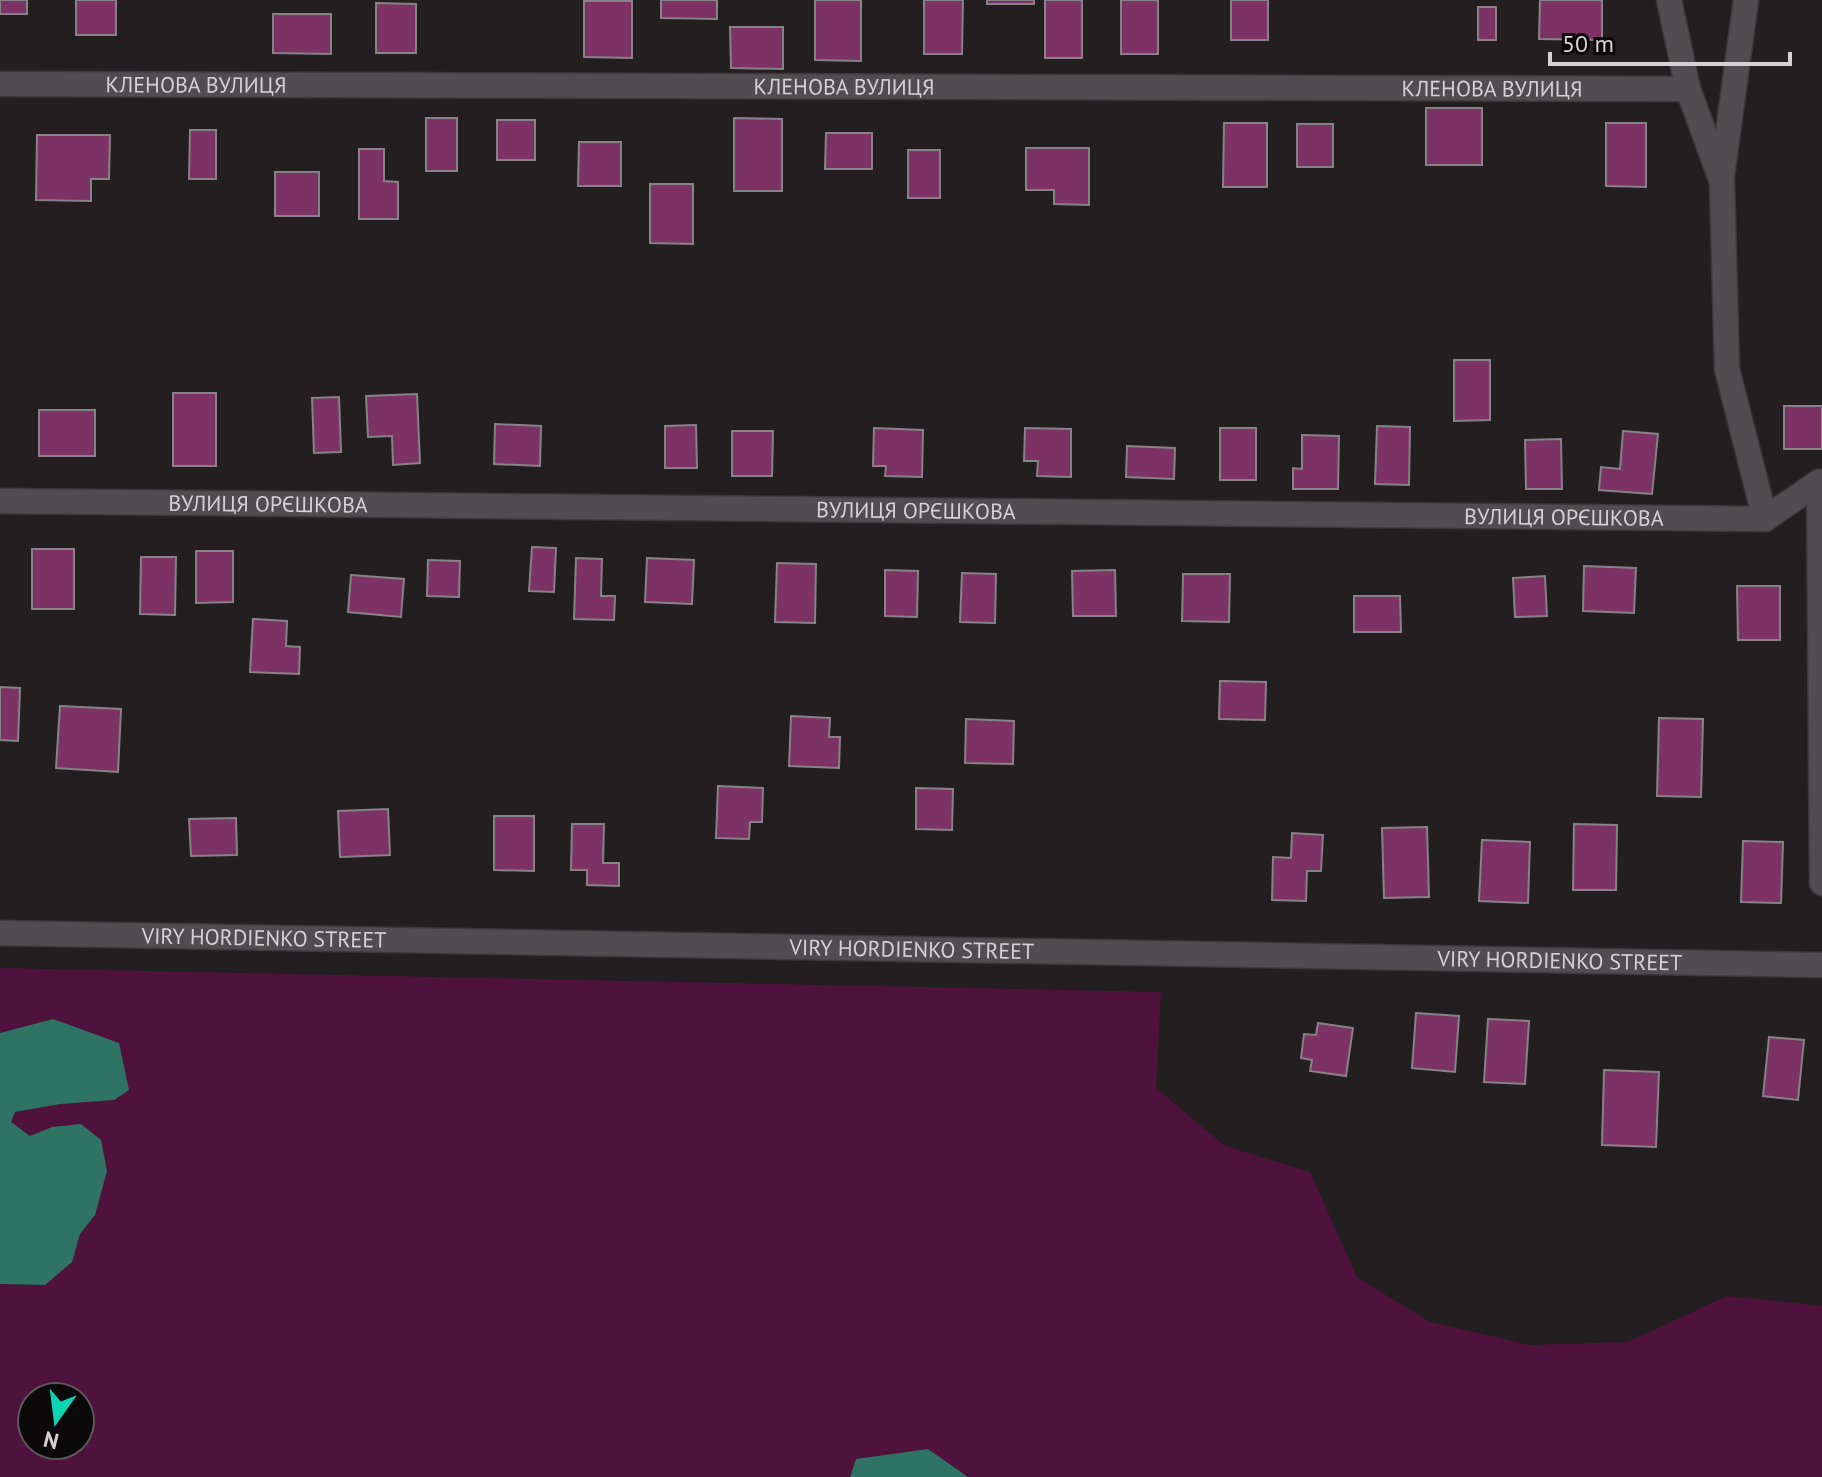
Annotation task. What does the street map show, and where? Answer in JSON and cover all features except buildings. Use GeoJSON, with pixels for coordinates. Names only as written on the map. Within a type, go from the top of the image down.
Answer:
{"type":"FeatureCollection","features":[{"type":"Feature","properties":{"kind":"street"},"geometry":{"type":"LineString","coordinates":[[1669,0],[1688,89],[1722,182]]}},
{"type":"Feature","properties":{"kind":"street"},"geometry":{"type":"LineString","coordinates":[[1746,0],[1722,182],[1727,369],[1765,519],[1820,482]]}},
{"type":"Feature","properties":{"kind":"street","name":"КЛЕНОВА ВУЛИЦЯ"},"geometry":{"type":"LineString","coordinates":[[0,84],[1688,89]]}},
{"type":"Feature","properties":{"kind":"street"},"geometry":{"type":"LineString","coordinates":[[1820,482],[1822,883]]}},
{"type":"Feature","properties":{"kind":"street","name":"ВУЛИЦЯ ОРЄШКОВА"},"geometry":{"type":"LineString","coordinates":[[0,501],[1765,519]]}},
{"type":"Feature","properties":{"kind":"street","name":"VIRY HORDIENKO STREET"},"geometry":{"type":"LineString","coordinates":[[0,933],[1822,965]]}},
{"type":"Feature","properties":{"kind":"shaded area"},"geometry":{"type":"Polygon","coordinates":[[[0,968],[1161,992],[1156,1088],[1225,1146],[1310,1172],[1357,1277],[1430,1322],[1530,1345],[1628,1342],[1727,1296],[1822,1306],[1822,1477],[968,1477],[928,1449],[856,1459],[850,1477],[0,1477],[0,1284],[45,1285],[71,1262],[80,1234],[95,1215],[52,1127],[30,1136],[11,1122],[15,1112],[60,1104],[53,1019],[0,1033],[0,968]]]}},
{"type":"Feature","properties":{"kind":"shaded area"},"geometry":{"type":"Polygon","coordinates":[[[53,1019],[119,1043],[129,1090],[114,1100],[60,1104],[15,1112],[11,1122],[30,1136],[52,1127],[81,1124],[101,1140],[107,1171],[95,1215],[80,1234],[72,1262],[45,1285],[0,1284],[0,1033],[53,1019]]]}},
{"type":"Feature","properties":{"kind":"shaded area"},"geometry":{"type":"Polygon","coordinates":[[[928,1449],[968,1477],[850,1477],[856,1459],[928,1449]]]}}]}
